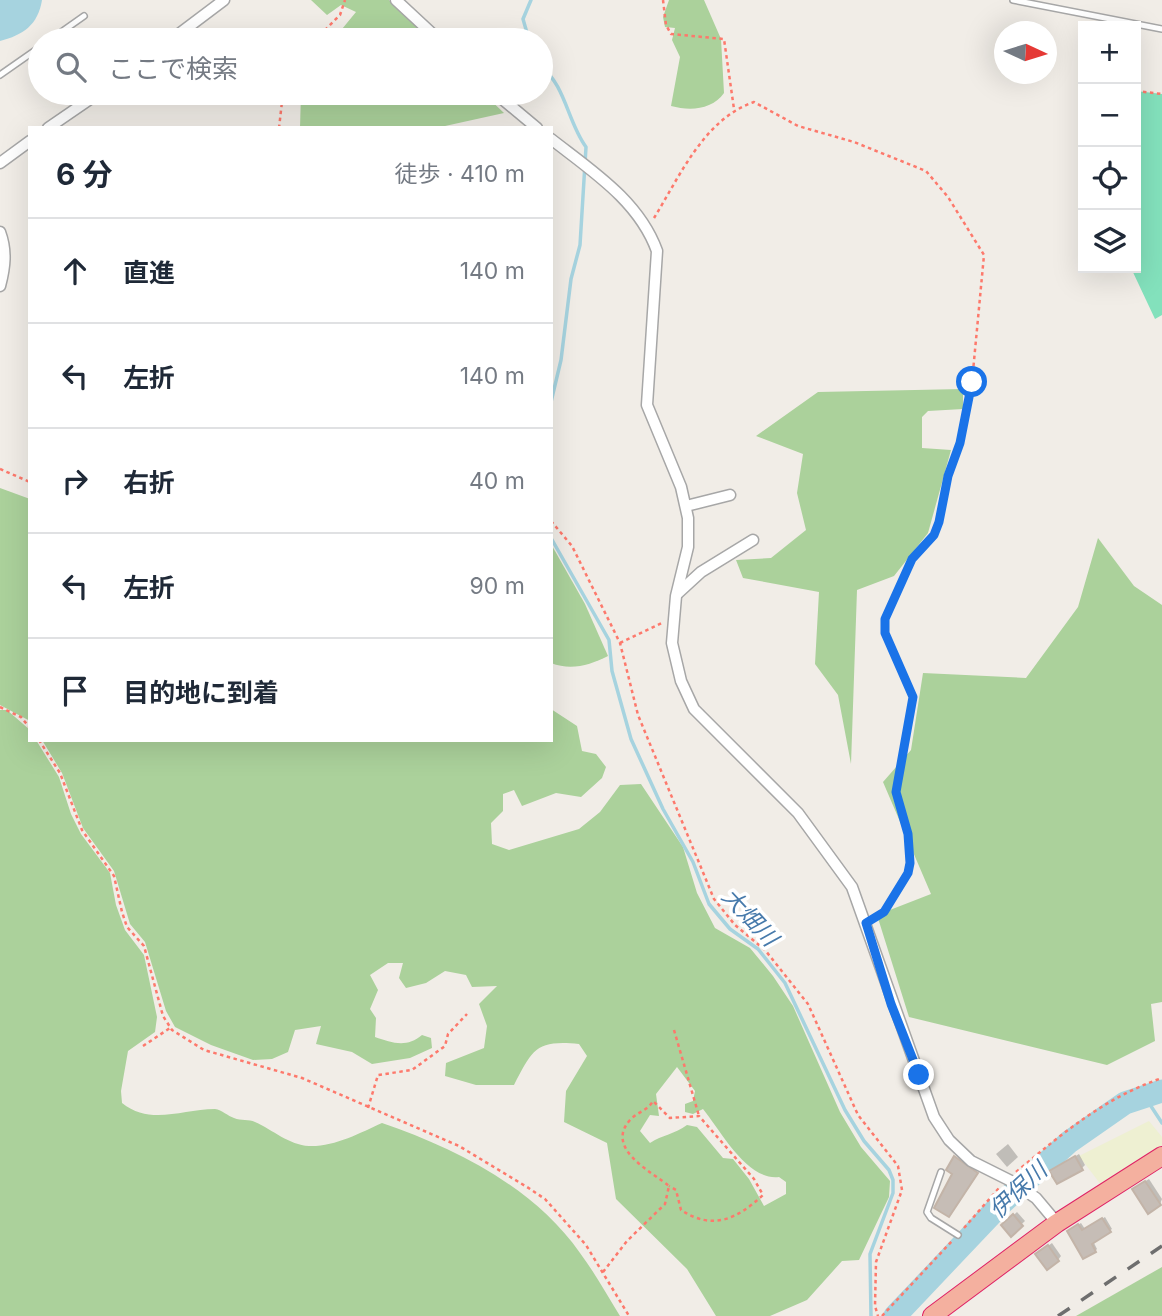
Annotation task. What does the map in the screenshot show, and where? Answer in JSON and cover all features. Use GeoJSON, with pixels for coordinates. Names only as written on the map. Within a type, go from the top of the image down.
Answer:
{"type":"FeatureCollection","features":[{"type":"Feature","properties":{"kind":"highway"},"geometry":{"type":"LineString","coordinates":[[932,1316],[1057,1223],[1162,1156]]}},
{"type":"Feature","properties":{"kind":"street"},"geometry":{"type":"LineString","coordinates":[[188,28],[224,0]]}},
{"type":"Feature","properties":{"kind":"street"},"geometry":{"type":"LineString","coordinates":[[396,0],[426,28]]}},
{"type":"Feature","properties":{"kind":"street"},"geometry":{"type":"LineString","coordinates":[[51,126],[82,105]]}},
{"type":"Feature","properties":{"kind":"street"},"geometry":{"type":"LineString","coordinates":[[509,105],[535,126]]}},
{"type":"Feature","properties":{"kind":"street"},"geometry":{"type":"LineString","coordinates":[[553,141],[624,198],[648,227],[657,251],[647,405],[681,486],[686,506],[688,547],[673,622],[674,659],[694,709],[798,813],[852,887],[891,1004],[934,1117],[949,1140],[971,1161],[1024,1190],[1057,1223]]}},
{"type":"Feature","properties":{"kind":"street"},"geometry":{"type":"LineString","coordinates":[[0,163],[28,142]]}},
{"type":"Feature","properties":{"kind":"street"},"geometry":{"type":"LineString","coordinates":[[0,232],[5,244],[5,265],[0,286]]}},
{"type":"Feature","properties":{"kind":"street"},"geometry":{"type":"LineString","coordinates":[[686,506],[730,495]]}},
{"type":"Feature","properties":{"kind":"street"},"geometry":{"type":"LineString","coordinates":[[677,594],[701,572],[753,540]]}},
{"type":"Feature","properties":{"kind":"lane"},"geometry":{"type":"LineString","coordinates":[[1013,0],[1162,29]]}},
{"type":"Feature","properties":{"kind":"lane"},"geometry":{"type":"LineString","coordinates":[[67,28],[84,16]]}},
{"type":"Feature","properties":{"kind":"lane"},"geometry":{"type":"LineString","coordinates":[[0,75],[28,55]]}},
{"type":"Feature","properties":{"kind":"lane"},"geometry":{"type":"LineString","coordinates":[[941,1172],[928,1212],[931,1217],[958,1235]]}},
{"type":"Feature","properties":{"kind":"path"},"geometry":{"type":"LineString","coordinates":[[328,28],[340,15],[345,0]]}},
{"type":"Feature","properties":{"kind":"path"},"geometry":{"type":"LineString","coordinates":[[663,0],[666,25],[671,34],[724,39],[734,109]]}},
{"type":"Feature","properties":{"kind":"path"},"geometry":{"type":"LineString","coordinates":[[1141,92],[1162,94]]}},
{"type":"Feature","properties":{"kind":"path"},"geometry":{"type":"LineString","coordinates":[[648,227],[701,141],[734,109],[754,102],[798,126],[854,142],[926,171],[948,197],[984,255],[972,382],[960,443],[948,476],[939,522],[934,535],[912,559],[885,619],[885,633],[913,697],[896,792],[908,834],[910,863],[908,873],[884,912],[866,923]]}},
{"type":"Feature","properties":{"kind":"path"},"geometry":{"type":"LineString","coordinates":[[279,126],[282,105]]}},
{"type":"Feature","properties":{"kind":"path"},"geometry":{"type":"LineString","coordinates":[[0,469],[28,481]]}},
{"type":"Feature","properties":{"kind":"path"},"geometry":{"type":"LineString","coordinates":[[553,524],[572,546],[620,643],[638,715],[714,899],[735,925],[751,934],[801,994],[820,1028],[858,1115],[898,1166],[902,1190],[876,1262],[875,1306],[880,1316],[1009,1180],[1087,1113],[1123,1092],[1162,1078]]}},
{"type":"Feature","properties":{"kind":"path"},"geometry":{"type":"LineString","coordinates":[[620,643],[654,625],[673,622]]}},
{"type":"Feature","properties":{"kind":"path"},"geometry":{"type":"LineString","coordinates":[[0,707],[21,717],[28,726]]}},
{"type":"Feature","properties":{"kind":"path"},"geometry":{"type":"LineString","coordinates":[[40,742],[60,773],[82,830],[114,876],[127,927],[144,946],[163,1017],[171,1028],[204,1050],[302,1079],[459,1146],[544,1199],[586,1245],[629,1316]]}},
{"type":"Feature","properties":{"kind":"path"},"geometry":{"type":"LineString","coordinates":[[368,1108],[378,1075],[412,1070],[445,1046],[448,1034],[467,1014]]}},
{"type":"Feature","properties":{"kind":"path"},"geometry":{"type":"LineString","coordinates":[[143,1046],[171,1028]]}},
{"type":"Feature","properties":{"kind":"path"},"geometry":{"type":"LineString","coordinates":[[674,1030],[699,1116],[754,1179],[762,1195],[736,1217],[707,1220],[693,1218],[681,1210],[676,1189],[635,1163],[625,1142],[625,1130],[630,1120],[653,1101],[670,1118],[699,1116]]}},
{"type":"Feature","properties":{"kind":"path"},"geometry":{"type":"LineString","coordinates":[[603,1272],[627,1241],[665,1204],[670,1186]]}},
{"type":"Feature","properties":{"kind":"green space"},"geometry":{"type":"Polygon","coordinates":[[[311,0],[389,0],[418,28],[343,28],[356,12],[341,5],[327,15],[311,0]]]}},
{"type":"Feature","properties":{"kind":"green space"},"geometry":{"type":"Polygon","coordinates":[[[669,0],[704,0],[721,39],[724,93],[707,106],[693,109],[671,106],[680,57],[672,40],[675,28],[665,27],[663,17],[669,0]]]}},
{"type":"Feature","properties":{"kind":"green space"},"geometry":{"type":"Polygon","coordinates":[[[1141,92],[1162,94],[1162,315],[1155,319],[1133,273],[1141,273],[1141,92]]]}},
{"type":"Feature","properties":{"kind":"green space"},"geometry":{"type":"Polygon","coordinates":[[[301,105],[496,105],[504,113],[445,126],[300,126],[301,105]]]}},
{"type":"Feature","properties":{"kind":"green space"},"geometry":{"type":"Polygon","coordinates":[[[963,389],[963,409],[928,411],[922,417],[922,448],[951,450],[928,533],[894,576],[857,590],[851,764],[838,695],[815,664],[819,592],[743,578],[736,560],[771,558],[806,530],[797,493],[803,454],[756,436],[818,392],[963,389]]]}},
{"type":"Feature","properties":{"kind":"green space"},"geometry":{"type":"Polygon","coordinates":[[[0,488],[28,498],[28,720],[0,705],[0,488]]]}},
{"type":"Feature","properties":{"kind":"green space"},"geometry":{"type":"Polygon","coordinates":[[[1098,538],[1134,586],[1162,605],[1162,1002],[1151,1004],[1155,1041],[1107,1065],[909,1017],[877,915],[931,894],[883,782],[911,750],[923,673],[1026,678],[1078,607],[1098,538]]]}},
{"type":"Feature","properties":{"kind":"green space"},"geometry":{"type":"Polygon","coordinates":[[[553,548],[585,604],[608,656],[580,666],[553,664],[553,548]]]}},
{"type":"Feature","properties":{"kind":"green space"},"geometry":{"type":"Polygon","coordinates":[[[0,710],[7,710],[28,728],[28,742],[37,742],[59,777],[71,814],[81,834],[110,873],[116,905],[125,930],[144,955],[157,1017],[155,1032],[128,1051],[121,1091],[122,1103],[144,1114],[155,1115],[215,1109],[237,1119],[255,1122],[281,1137],[309,1146],[337,1142],[382,1123],[410,1133],[491,1173],[540,1208],[580,1253],[620,1316],[0,1316],[0,710]]]}},
{"type":"Feature","properties":{"kind":"green space"},"geometry":{"type":"Polygon","coordinates":[[[553,710],[577,726],[582,751],[596,754],[606,767],[602,778],[581,797],[556,793],[522,806],[514,790],[503,794],[503,811],[491,823],[492,844],[509,850],[579,829],[600,812],[620,785],[641,784],[683,847],[697,893],[715,928],[750,948],[773,976],[793,1006],[840,1112],[861,1147],[890,1181],[889,1197],[859,1260],[842,1261],[807,1300],[770,1316],[716,1316],[687,1269],[616,1199],[607,1143],[564,1122],[566,1091],[587,1056],[579,1044],[553,1044],[538,1050],[526,1063],[514,1085],[476,1085],[445,1076],[446,1063],[484,1048],[487,1026],[479,1004],[497,986],[472,987],[466,975],[445,971],[426,983],[406,988],[399,978],[403,963],[388,963],[370,975],[378,990],[370,1009],[376,1018],[375,1037],[405,1043],[422,1035],[431,1038],[432,1048],[410,1058],[372,1064],[352,1052],[316,1044],[321,1026],[295,1030],[288,1052],[272,1059],[253,1060],[211,1045],[175,1027],[166,1011],[145,942],[130,924],[114,871],[83,828],[62,773],[43,742],[553,742],[553,710]],[[677,1067],[656,1094],[659,1116],[650,1115],[640,1131],[650,1143],[687,1125],[697,1127],[723,1158],[733,1159],[749,1179],[764,1206],[786,1194],[786,1182],[779,1177],[756,1171],[746,1163],[703,1109],[693,1114],[685,1112],[685,1104],[693,1101],[695,1091],[677,1067]]]}},
{"type":"Feature","properties":{"kind":"green space"},"geometry":{"type":"Polygon","coordinates":[[[1149,1121],[1162,1137],[1162,1146],[1102,1186],[1079,1156],[1149,1121]]]}},
{"type":"Feature","properties":{"kind":"green space"},"geometry":{"type":"Polygon","coordinates":[[[1162,1267],[1162,1316],[1076,1316],[1162,1267]]]}},
{"type":"Feature","properties":{"kind":"water"},"geometry":{"type":"Polygon","coordinates":[[[0,0],[42,0],[37,16],[28,28],[16,36],[0,41],[0,0]]]}},
{"type":"Feature","properties":{"kind":"building"},"geometry":{"type":"Polygon","coordinates":[[[954,1156],[978,1173],[949,1217],[934,1208],[952,1174],[946,1170],[954,1156]]]}},
{"type":"Feature","properties":{"kind":"building"},"geometry":{"type":"Polygon","coordinates":[[[1075,1156],[1083,1170],[1057,1184],[1049,1171],[1075,1156]]]}},
{"type":"Feature","properties":{"kind":"building"},"geometry":{"type":"Polygon","coordinates":[[[1145,1181],[1161,1205],[1148,1214],[1132,1189],[1145,1181]]]}},
{"type":"Feature","properties":{"kind":"building"},"geometry":{"type":"Polygon","coordinates":[[[1013,1214],[1023,1226],[1011,1237],[1001,1225],[1013,1214]]]}},
{"type":"Feature","properties":{"kind":"building"},"geometry":{"type":"Polygon","coordinates":[[[1102,1218],[1111,1232],[1092,1244],[1096,1252],[1083,1259],[1067,1231],[1078,1224],[1082,1230],[1102,1218]]]}},
{"type":"Feature","properties":{"kind":"building"},"geometry":{"type":"Polygon","coordinates":[[[1048,1245],[1059,1261],[1047,1270],[1035,1254],[1048,1245]]]}},
{"type":"Feature","properties":{"kind":"waterway","name":"大畑川"},"geometry":{"type":"LineString","coordinates":[[526,28],[523,19],[531,0]]}},
{"type":"Feature","properties":{"kind":"waterway","name":"大畑川"},"geometry":{"type":"LineString","coordinates":[[553,79],[586,147],[580,245],[571,279],[561,360],[553,394]]}},
{"type":"Feature","properties":{"kind":"waterway","name":"大畑川"},"geometry":{"type":"LineString","coordinates":[[553,542],[609,640],[612,671],[631,739],[663,809],[693,862],[709,904],[730,929],[758,949],[785,983],[845,1110],[864,1141],[889,1170],[893,1180],[893,1193],[870,1254],[871,1316]]}},
{"type":"Feature","properties":{"kind":"waterway","name":"伊保川"},"geometry":{"type":"LineString","coordinates":[[895,1316],[1002,1203],[1069,1142],[1125,1103],[1162,1091]]}},
{"type":"Feature","properties":{"kind":"waterway"},"geometry":{"type":"LineString","coordinates":[[1145,1097],[1162,1123]]}},
{"type":"Feature","properties":{"kind":"railway"},"geometry":{"type":"LineString","coordinates":[[1058,1316],[1162,1246]]}},
{"type":"Feature","properties":{"kind":"route"},"geometry":{"type":"LineString","coordinates":[[919,1075],[891,1004],[866,923],[884,912],[908,873],[911,849],[896,792],[914,708],[913,697],[901,664],[885,633],[885,619],[912,559],[934,535],[939,522],[948,476],[960,443],[972,382]]}}]}
